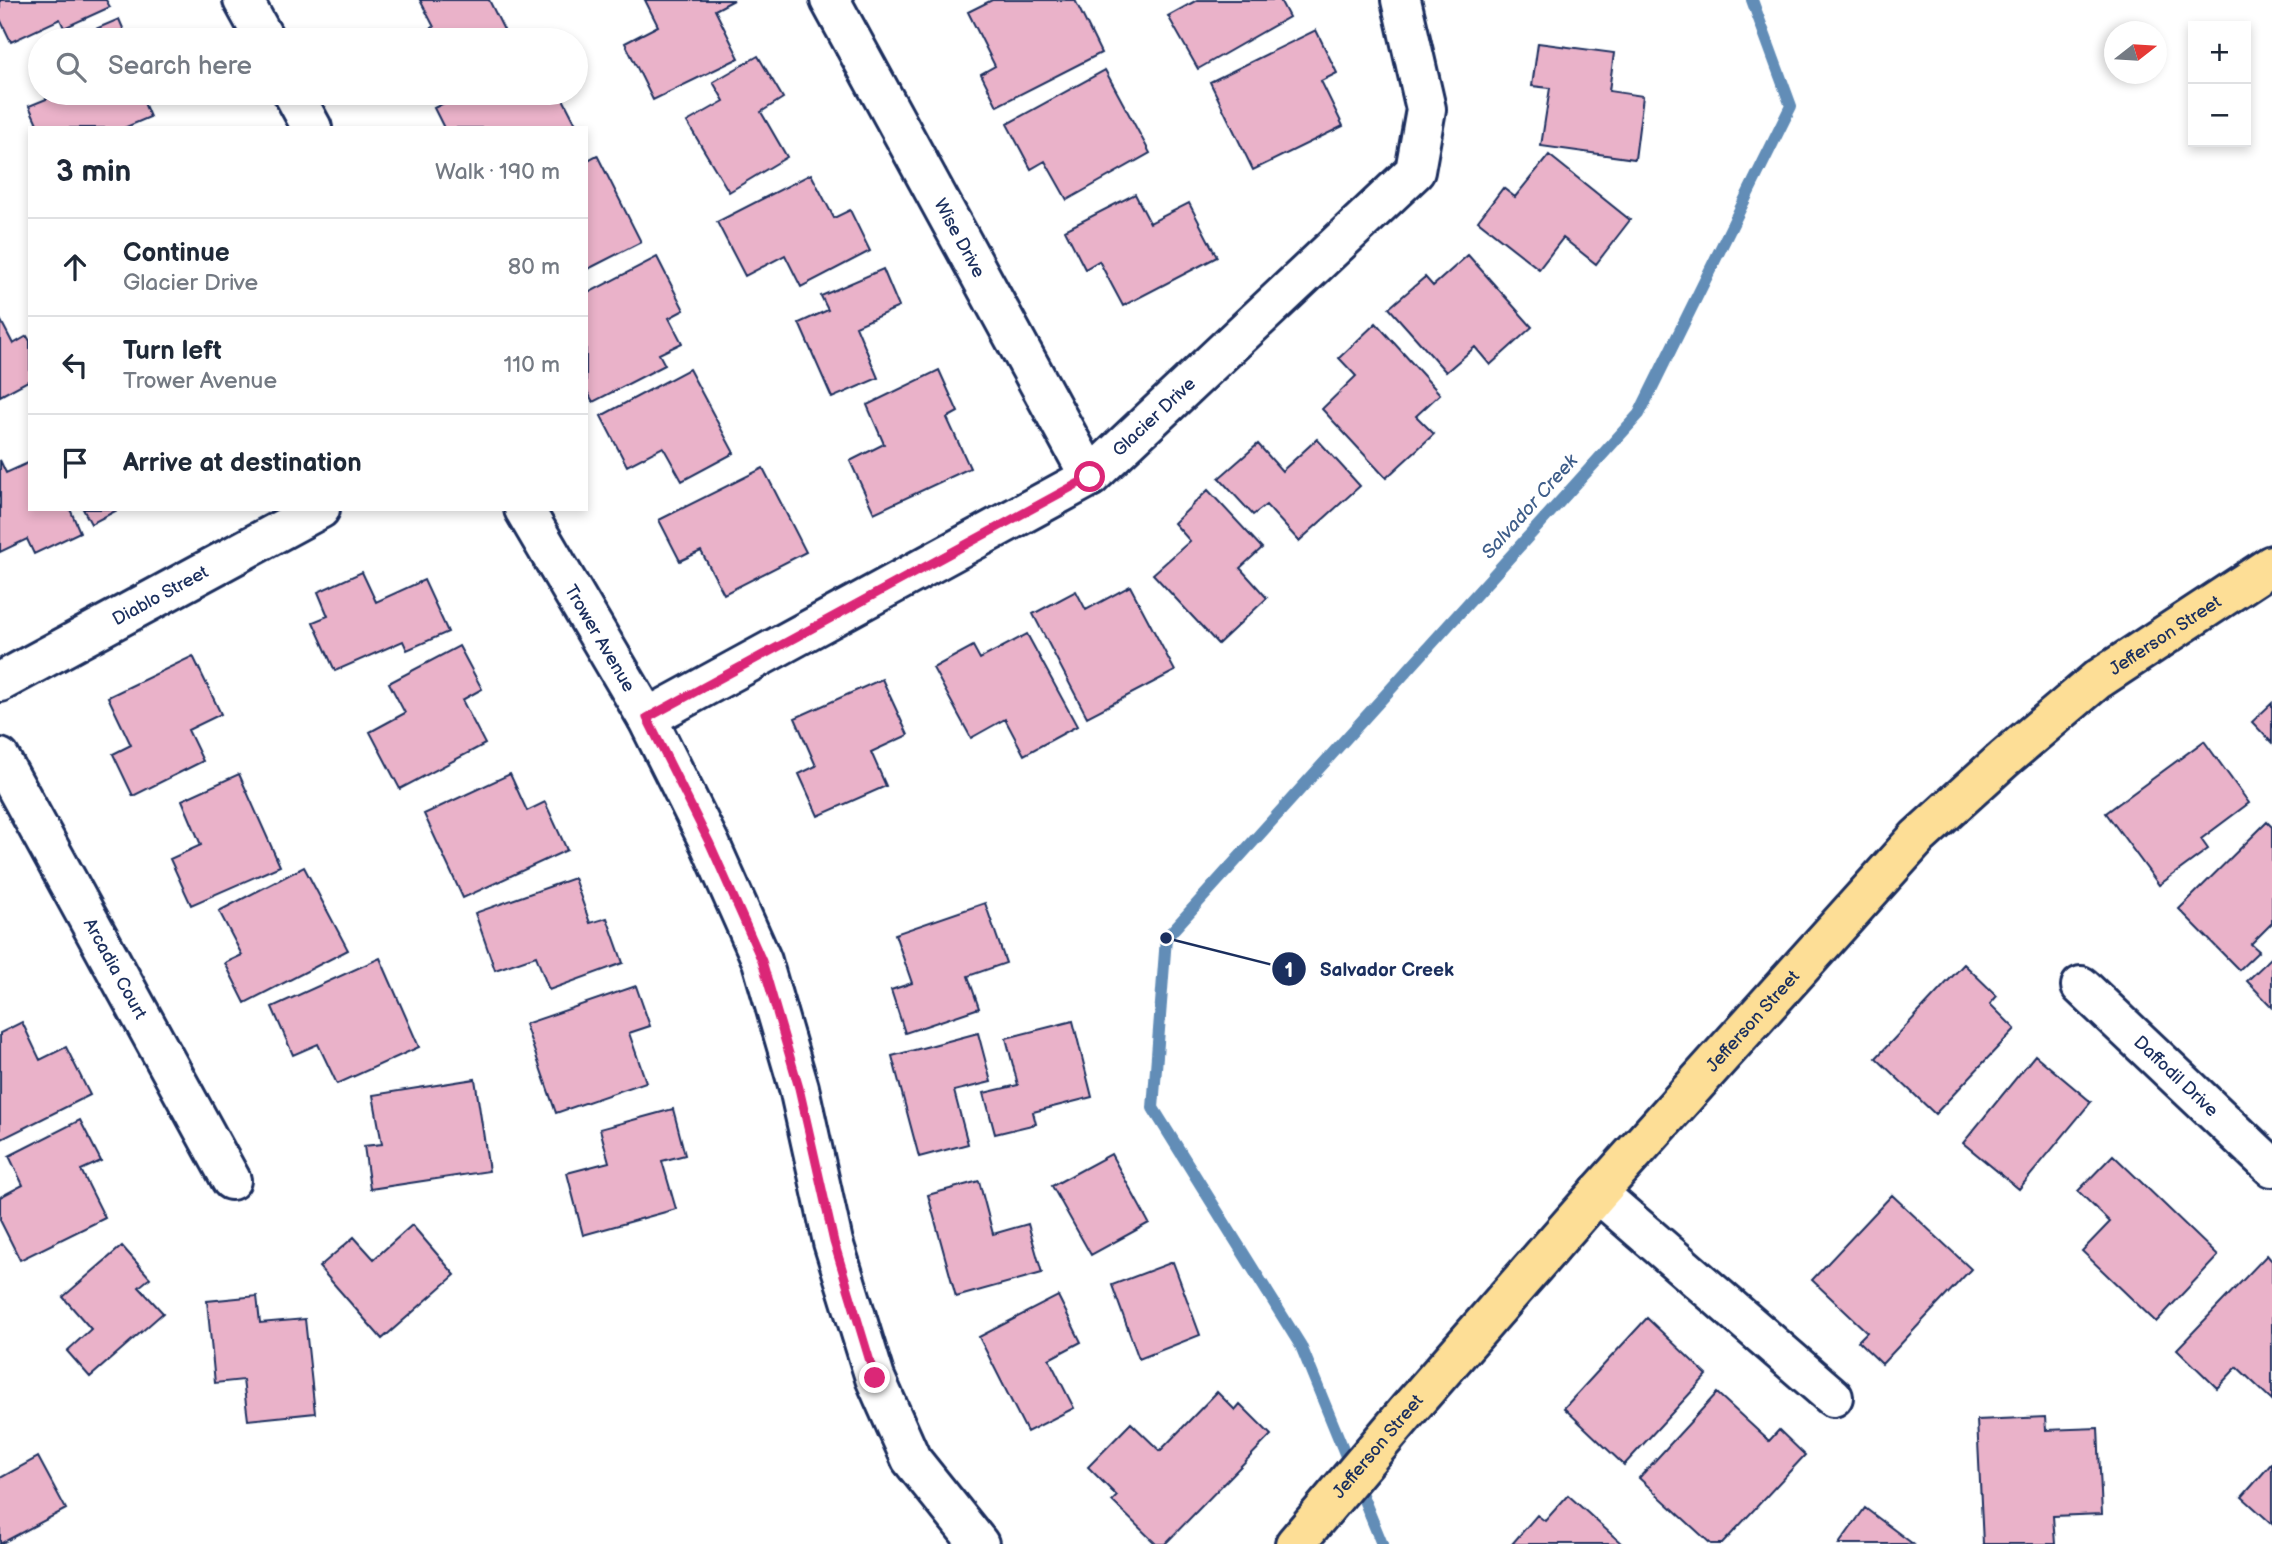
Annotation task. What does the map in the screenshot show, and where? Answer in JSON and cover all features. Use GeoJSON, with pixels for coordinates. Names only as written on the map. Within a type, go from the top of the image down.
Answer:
{"type":"FeatureCollection","features":[{"type":"Feature","properties":{"kind":"main road","name":"Jefferson Street"},"geometry":{"type":"LineString","coordinates":[[1295,1544],[1598,1193],[1918,837],[2097,680],[2272,565]]}},
{"type":"Feature","properties":{"kind":"street"},"geometry":{"type":"LineString","coordinates":[[243,0],[258,28]]}},
{"type":"Feature","properties":{"kind":"street","name":"Wise Drive"},"geometry":{"type":"LineString","coordinates":[[830,0],[1090,477]]}},
{"type":"Feature","properties":{"kind":"street","name":"Glacier Drive"},"geometry":{"type":"LineString","coordinates":[[647,718],[1090,477],[1415,171],[1426,109],[1401,0]]}},
{"type":"Feature","properties":{"kind":"street"},"geometry":{"type":"LineString","coordinates":[[300,105],[311,126]]}},
{"type":"Feature","properties":{"kind":"street","name":"Diablo Street"},"geometry":{"type":"LineString","coordinates":[[0,682],[316,511]]}},
{"type":"Feature","properties":{"kind":"street","name":"Trower Avenue"},"geometry":{"type":"LineString","coordinates":[[525,511],[647,718],[710,844],[762,961],[799,1088],[834,1242],[875,1378],[911,1459],[979,1544]]}},
{"type":"Feature","properties":{"kind":"street","name":"Arcadia Court"},"geometry":{"type":"LineString","coordinates":[[0,758],[231,1180]]}},
{"type":"Feature","properties":{"kind":"street","name":"Daffodil Drive"},"geometry":{"type":"LineString","coordinates":[[2081,986],[2272,1167]]}},
{"type":"Feature","properties":{"kind":"street"},"geometry":{"type":"LineString","coordinates":[[1598,1193],[1833,1397]]}},
{"type":"Feature","properties":{"kind":"building"},"geometry":{"type":"Polygon","coordinates":[[[0,0],[106,0],[110,7],[64,28],[60,19],[41,28],[28,28],[28,34],[11,42],[0,19],[0,0]]]}},
{"type":"Feature","properties":{"kind":"building"},"geometry":{"type":"Polygon","coordinates":[[[420,0],[489,0],[503,28],[432,28],[434,27],[420,0]]]}},
{"type":"Feature","properties":{"kind":"building"},"geometry":{"type":"Polygon","coordinates":[[[645,0],[734,0],[715,10],[739,58],[653,100],[625,43],[658,26],[645,0]]]}},
{"type":"Feature","properties":{"kind":"building"},"geometry":{"type":"Polygon","coordinates":[[[992,0],[1075,0],[1101,53],[997,106],[981,74],[995,66],[968,12],[992,0]]]}},
{"type":"Feature","properties":{"kind":"building"},"geometry":{"type":"Polygon","coordinates":[[[1197,0],[1280,0],[1289,17],[1198,69],[1168,16],[1197,0]]]}},
{"type":"Feature","properties":{"kind":"building"},"geometry":{"type":"Polygon","coordinates":[[[119,19],[123,28],[98,28],[119,19]]]}},
{"type":"Feature","properties":{"kind":"building"},"geometry":{"type":"Polygon","coordinates":[[[1316,30],[1337,73],[1321,81],[1343,126],[1253,170],[1210,82],[1316,30]]]}},
{"type":"Feature","properties":{"kind":"building"},"geometry":{"type":"Polygon","coordinates":[[[1538,43],[1614,53],[1609,91],[1643,96],[1635,159],[1541,146],[1550,88],[1532,86],[1538,43]]]}},
{"type":"Feature","properties":{"kind":"building"},"geometry":{"type":"Polygon","coordinates":[[[758,56],[783,98],[761,112],[787,157],[729,192],[687,122],[724,101],[713,82],[758,56]]]}},
{"type":"Feature","properties":{"kind":"building"},"geometry":{"type":"Polygon","coordinates":[[[1105,70],[1150,153],[1067,200],[1045,161],[1031,169],[1007,124],[1105,70]]]}},
{"type":"Feature","properties":{"kind":"building"},"geometry":{"type":"Polygon","coordinates":[[[145,105],[150,117],[129,126],[38,126],[29,106],[145,105]]]}},
{"type":"Feature","properties":{"kind":"building"},"geometry":{"type":"Polygon","coordinates":[[[440,105],[566,105],[577,126],[443,126],[434,108],[440,105]]]}},
{"type":"Feature","properties":{"kind":"building"},"geometry":{"type":"Polygon","coordinates":[[[597,155],[641,242],[588,269],[588,160],[597,155]]]}},
{"type":"Feature","properties":{"kind":"building"},"geometry":{"type":"Polygon","coordinates":[[[1549,155],[1630,220],[1596,264],[1563,238],[1539,269],[1478,221],[1503,188],[1515,197],[1549,155]]]}},
{"type":"Feature","properties":{"kind":"building"},"geometry":{"type":"Polygon","coordinates":[[[811,174],[834,218],[850,210],[870,251],[801,287],[785,255],[745,276],[717,222],[811,174]]]}},
{"type":"Feature","properties":{"kind":"building"},"geometry":{"type":"Polygon","coordinates":[[[1135,194],[1150,223],[1189,203],[1217,257],[1123,306],[1099,261],[1085,269],[1065,230],[1135,194]]]}},
{"type":"Feature","properties":{"kind":"building"},"geometry":{"type":"Polygon","coordinates":[[[1468,255],[1532,327],[1490,365],[1475,347],[1446,372],[1389,308],[1425,277],[1433,286],[1468,255]]]}},
{"type":"Feature","properties":{"kind":"building"},"geometry":{"type":"Polygon","coordinates":[[[657,257],[684,310],[669,318],[682,343],[659,354],[665,365],[593,402],[588,393],[588,293],[657,257]]]}},
{"type":"Feature","properties":{"kind":"building"},"geometry":{"type":"Polygon","coordinates":[[[883,269],[899,307],[856,326],[878,378],[832,398],[799,323],[828,310],[821,296],[883,269]]]}},
{"type":"Feature","properties":{"kind":"building"},"geometry":{"type":"Polygon","coordinates":[[[0,319],[13,344],[28,338],[28,381],[0,396],[0,319]]]}},
{"type":"Feature","properties":{"kind":"building"},"geometry":{"type":"Polygon","coordinates":[[[1376,323],[1440,394],[1416,416],[1434,434],[1386,478],[1322,409],[1356,376],[1339,358],[1376,323]]]}},
{"type":"Feature","properties":{"kind":"building"},"geometry":{"type":"Polygon","coordinates":[[[689,369],[734,453],[682,481],[663,447],[627,466],[601,416],[689,369]]]}},
{"type":"Feature","properties":{"kind":"building"},"geometry":{"type":"Polygon","coordinates":[[[939,370],[958,412],[947,418],[970,468],[874,513],[850,461],[884,444],[867,405],[939,370]]]}},
{"type":"Feature","properties":{"kind":"building"},"geometry":{"type":"Polygon","coordinates":[[[1317,439],[1360,486],[1299,541],[1266,505],[1253,515],[1219,478],[1258,444],[1282,471],[1317,439]]]}},
{"type":"Feature","properties":{"kind":"building"},"geometry":{"type":"Polygon","coordinates":[[[0,460],[6,473],[28,463],[28,511],[71,511],[80,532],[34,554],[27,539],[0,552],[0,460]]]}},
{"type":"Feature","properties":{"kind":"building"},"geometry":{"type":"Polygon","coordinates":[[[763,468],[806,552],[724,594],[701,551],[680,561],[659,520],[763,468]]]}},
{"type":"Feature","properties":{"kind":"building"},"geometry":{"type":"Polygon","coordinates":[[[1208,490],[1262,548],[1240,568],[1267,598],[1218,644],[1153,574],[1190,541],[1174,523],[1208,490]]]}},
{"type":"Feature","properties":{"kind":"building"},"geometry":{"type":"Polygon","coordinates":[[[84,511],[115,511],[91,524],[84,511]]]}},
{"type":"Feature","properties":{"kind":"building"},"geometry":{"type":"Polygon","coordinates":[[[362,572],[376,602],[424,580],[448,632],[407,650],[403,641],[335,671],[313,622],[328,616],[318,592],[362,572]]]}},
{"type":"Feature","properties":{"kind":"building"},"geometry":{"type":"Polygon","coordinates":[[[1130,586],[1175,671],[1087,717],[1033,614],[1076,591],[1086,610],[1130,586]]]}},
{"type":"Feature","properties":{"kind":"building"},"geometry":{"type":"Polygon","coordinates":[[[1027,634],[1077,726],[1024,755],[1005,719],[971,738],[933,668],[973,646],[980,659],[1027,634]]]}},
{"type":"Feature","properties":{"kind":"building"},"geometry":{"type":"Polygon","coordinates":[[[459,646],[482,689],[462,700],[485,744],[400,789],[370,732],[405,713],[389,683],[459,646]]]}},
{"type":"Feature","properties":{"kind":"building"},"geometry":{"type":"Polygon","coordinates":[[[193,656],[221,714],[188,730],[203,761],[133,796],[113,754],[131,745],[108,697],[193,656]]]}},
{"type":"Feature","properties":{"kind":"building"},"geometry":{"type":"Polygon","coordinates":[[[882,679],[908,735],[871,752],[886,786],[818,816],[799,774],[816,766],[795,718],[882,679]]]}},
{"type":"Feature","properties":{"kind":"building"},"geometry":{"type":"Polygon","coordinates":[[[2272,703],[2272,743],[2252,722],[2272,703]]]}},
{"type":"Feature","properties":{"kind":"building"},"geometry":{"type":"Polygon","coordinates":[[[2204,741],[2249,803],[2201,839],[2208,849],[2159,885],[2106,813],[2204,741]]]}},
{"type":"Feature","properties":{"kind":"building"},"geometry":{"type":"Polygon","coordinates":[[[239,774],[280,866],[191,905],[170,859],[201,845],[182,800],[239,774]]]}},
{"type":"Feature","properties":{"kind":"building"},"geometry":{"type":"Polygon","coordinates":[[[510,774],[527,811],[545,802],[567,850],[463,898],[424,814],[510,774]]]}},
{"type":"Feature","properties":{"kind":"building"},"geometry":{"type":"Polygon","coordinates":[[[2267,822],[2272,827],[2272,923],[2251,944],[2259,951],[2239,970],[2179,909],[2267,822]]]}},
{"type":"Feature","properties":{"kind":"building"},"geometry":{"type":"Polygon","coordinates":[[[304,867],[348,950],[245,1003],[225,963],[242,955],[219,911],[304,867]]]}},
{"type":"Feature","properties":{"kind":"building"},"geometry":{"type":"Polygon","coordinates":[[[574,878],[590,923],[607,918],[623,963],[549,990],[536,956],[495,970],[475,913],[574,878]]]}},
{"type":"Feature","properties":{"kind":"building"},"geometry":{"type":"Polygon","coordinates":[[[985,903],[1006,963],[968,976],[979,1008],[905,1033],[891,990],[912,983],[895,934],[985,903]]]}},
{"type":"Feature","properties":{"kind":"building"},"geometry":{"type":"Polygon","coordinates":[[[2272,957],[2272,1007],[2247,981],[2272,957]]]}},
{"type":"Feature","properties":{"kind":"building"},"geometry":{"type":"Polygon","coordinates":[[[380,958],[419,1047],[337,1084],[318,1044],[293,1055],[272,1007],[380,958]]]}},
{"type":"Feature","properties":{"kind":"building"},"geometry":{"type":"Polygon","coordinates":[[[1964,964],[1997,996],[1990,1004],[2015,1029],[1935,1114],[1876,1058],[1964,964]]]}},
{"type":"Feature","properties":{"kind":"building"},"geometry":{"type":"Polygon","coordinates":[[[636,986],[650,1026],[629,1033],[646,1082],[556,1113],[525,1024],[636,986]]]}},
{"type":"Feature","properties":{"kind":"building"},"geometry":{"type":"Polygon","coordinates":[[[1073,1021],[1092,1097],[1033,1112],[1036,1124],[995,1134],[984,1093],[1018,1085],[1006,1038],[1073,1021]]]}},
{"type":"Feature","properties":{"kind":"building"},"geometry":{"type":"Polygon","coordinates":[[[22,1022],[40,1060],[66,1047],[90,1095],[0,1140],[0,1033],[22,1022]]]}},
{"type":"Feature","properties":{"kind":"building"},"geometry":{"type":"Polygon","coordinates":[[[978,1033],[991,1082],[954,1091],[968,1144],[919,1157],[892,1056],[978,1033]]]}},
{"type":"Feature","properties":{"kind":"building"},"geometry":{"type":"Polygon","coordinates":[[[2035,1055],[2091,1102],[2019,1189],[1963,1143],[2035,1055]]]}},
{"type":"Feature","properties":{"kind":"building"},"geometry":{"type":"Polygon","coordinates":[[[475,1079],[489,1171],[370,1189],[364,1146],[382,1144],[373,1095],[475,1079]]]}},
{"type":"Feature","properties":{"kind":"building"},"geometry":{"type":"Polygon","coordinates":[[[673,1109],[685,1155],[662,1161],[676,1209],[583,1235],[567,1173],[609,1162],[600,1129],[673,1109]]]}},
{"type":"Feature","properties":{"kind":"building"},"geometry":{"type":"Polygon","coordinates":[[[80,1120],[101,1161],[81,1170],[105,1218],[20,1260],[0,1220],[0,1197],[23,1185],[9,1156],[80,1120]]]}},
{"type":"Feature","properties":{"kind":"building"},"geometry":{"type":"Polygon","coordinates":[[[1111,1154],[1149,1223],[1091,1255],[1052,1186],[1111,1154]]]}},
{"type":"Feature","properties":{"kind":"building"},"geometry":{"type":"Polygon","coordinates":[[[2113,1155],[2218,1256],[2156,1322],[2082,1251],[2110,1222],[2078,1191],[2113,1155]]]}},
{"type":"Feature","properties":{"kind":"building"},"geometry":{"type":"Polygon","coordinates":[[[979,1181],[993,1234],[1028,1224],[1042,1273],[956,1297],[928,1195],[979,1181]]]}},
{"type":"Feature","properties":{"kind":"building"},"geometry":{"type":"Polygon","coordinates":[[[1892,1195],[1971,1269],[1882,1364],[1858,1341],[1867,1332],[1812,1280],[1892,1195]]]}},
{"type":"Feature","properties":{"kind":"building"},"geometry":{"type":"Polygon","coordinates":[[[412,1225],[455,1275],[382,1339],[319,1267],[354,1237],[374,1259],[412,1225]]]}},
{"type":"Feature","properties":{"kind":"building"},"geometry":{"type":"Polygon","coordinates":[[[122,1246],[150,1278],[139,1287],[163,1313],[90,1377],[67,1351],[91,1329],[63,1297],[122,1246]]]}},
{"type":"Feature","properties":{"kind":"building"},"geometry":{"type":"Polygon","coordinates":[[[2267,1255],[2272,1261],[2272,1400],[2237,1367],[2217,1388],[2177,1349],[2267,1255]]]}},
{"type":"Feature","properties":{"kind":"building"},"geometry":{"type":"Polygon","coordinates":[[[1173,1262],[1200,1335],[1139,1359],[1112,1285],[1173,1262]]]}},
{"type":"Feature","properties":{"kind":"building"},"geometry":{"type":"Polygon","coordinates":[[[257,1296],[260,1323],[305,1319],[315,1413],[248,1420],[243,1380],[215,1383],[207,1301],[257,1296]]]}},
{"type":"Feature","properties":{"kind":"building"},"geometry":{"type":"Polygon","coordinates":[[[1058,1296],[1081,1342],[1049,1359],[1074,1408],[1027,1432],[979,1337],[1058,1296]]]}},
{"type":"Feature","properties":{"kind":"building"},"geometry":{"type":"Polygon","coordinates":[[[1647,1318],[1707,1375],[1624,1465],[1564,1408],[1647,1318]]]}},
{"type":"Feature","properties":{"kind":"building"},"geometry":{"type":"Polygon","coordinates":[[[1217,1392],[1235,1410],[1240,1404],[1271,1435],[1165,1544],[1156,1544],[1112,1501],[1117,1496],[1088,1467],[1131,1423],[1160,1451],[1217,1392]]]}},
{"type":"Feature","properties":{"kind":"building"},"geometry":{"type":"Polygon","coordinates":[[[1717,1393],[1769,1441],[1779,1430],[1805,1455],[1722,1544],[1711,1544],[1639,1478],[1717,1393]]]}},
{"type":"Feature","properties":{"kind":"building"},"geometry":{"type":"Polygon","coordinates":[[[2045,1417],[2046,1430],[2098,1428],[2102,1514],[2053,1516],[2055,1544],[1983,1544],[1977,1420],[2045,1417]]]}},
{"type":"Feature","properties":{"kind":"building"},"geometry":{"type":"Polygon","coordinates":[[[38,1457],[66,1509],[0,1544],[0,1478],[38,1457]]]}},
{"type":"Feature","properties":{"kind":"building"},"geometry":{"type":"Polygon","coordinates":[[[2272,1463],[2272,1524],[2242,1497],[2272,1463]]]}},
{"type":"Feature","properties":{"kind":"building"},"geometry":{"type":"Polygon","coordinates":[[[1568,1495],[1622,1544],[1512,1544],[1537,1515],[1545,1521],[1568,1495]]]}},
{"type":"Feature","properties":{"kind":"building"},"geometry":{"type":"Polygon","coordinates":[[[1865,1508],[1913,1544],[1839,1544],[1865,1508]]]}},
{"type":"Feature","properties":{"kind":"waterway","name":"Salvador Creek"},"geometry":{"type":"LineString","coordinates":[[1382,1544],[1301,1346],[1153,1108],[1166,938],[1639,414],[1791,106],[1752,0]]}},
{"type":"Feature","properties":{"kind":"place","name":"Salvador Creek"},"geometry":{"type":"Point","coordinates":[1166,938]}},
{"type":"Feature","properties":{"kind":"route"},"geometry":{"type":"LineString","coordinates":[[875,1378],[834,1242],[799,1088],[762,961],[710,844],[647,718],[1090,477]]}}]}
